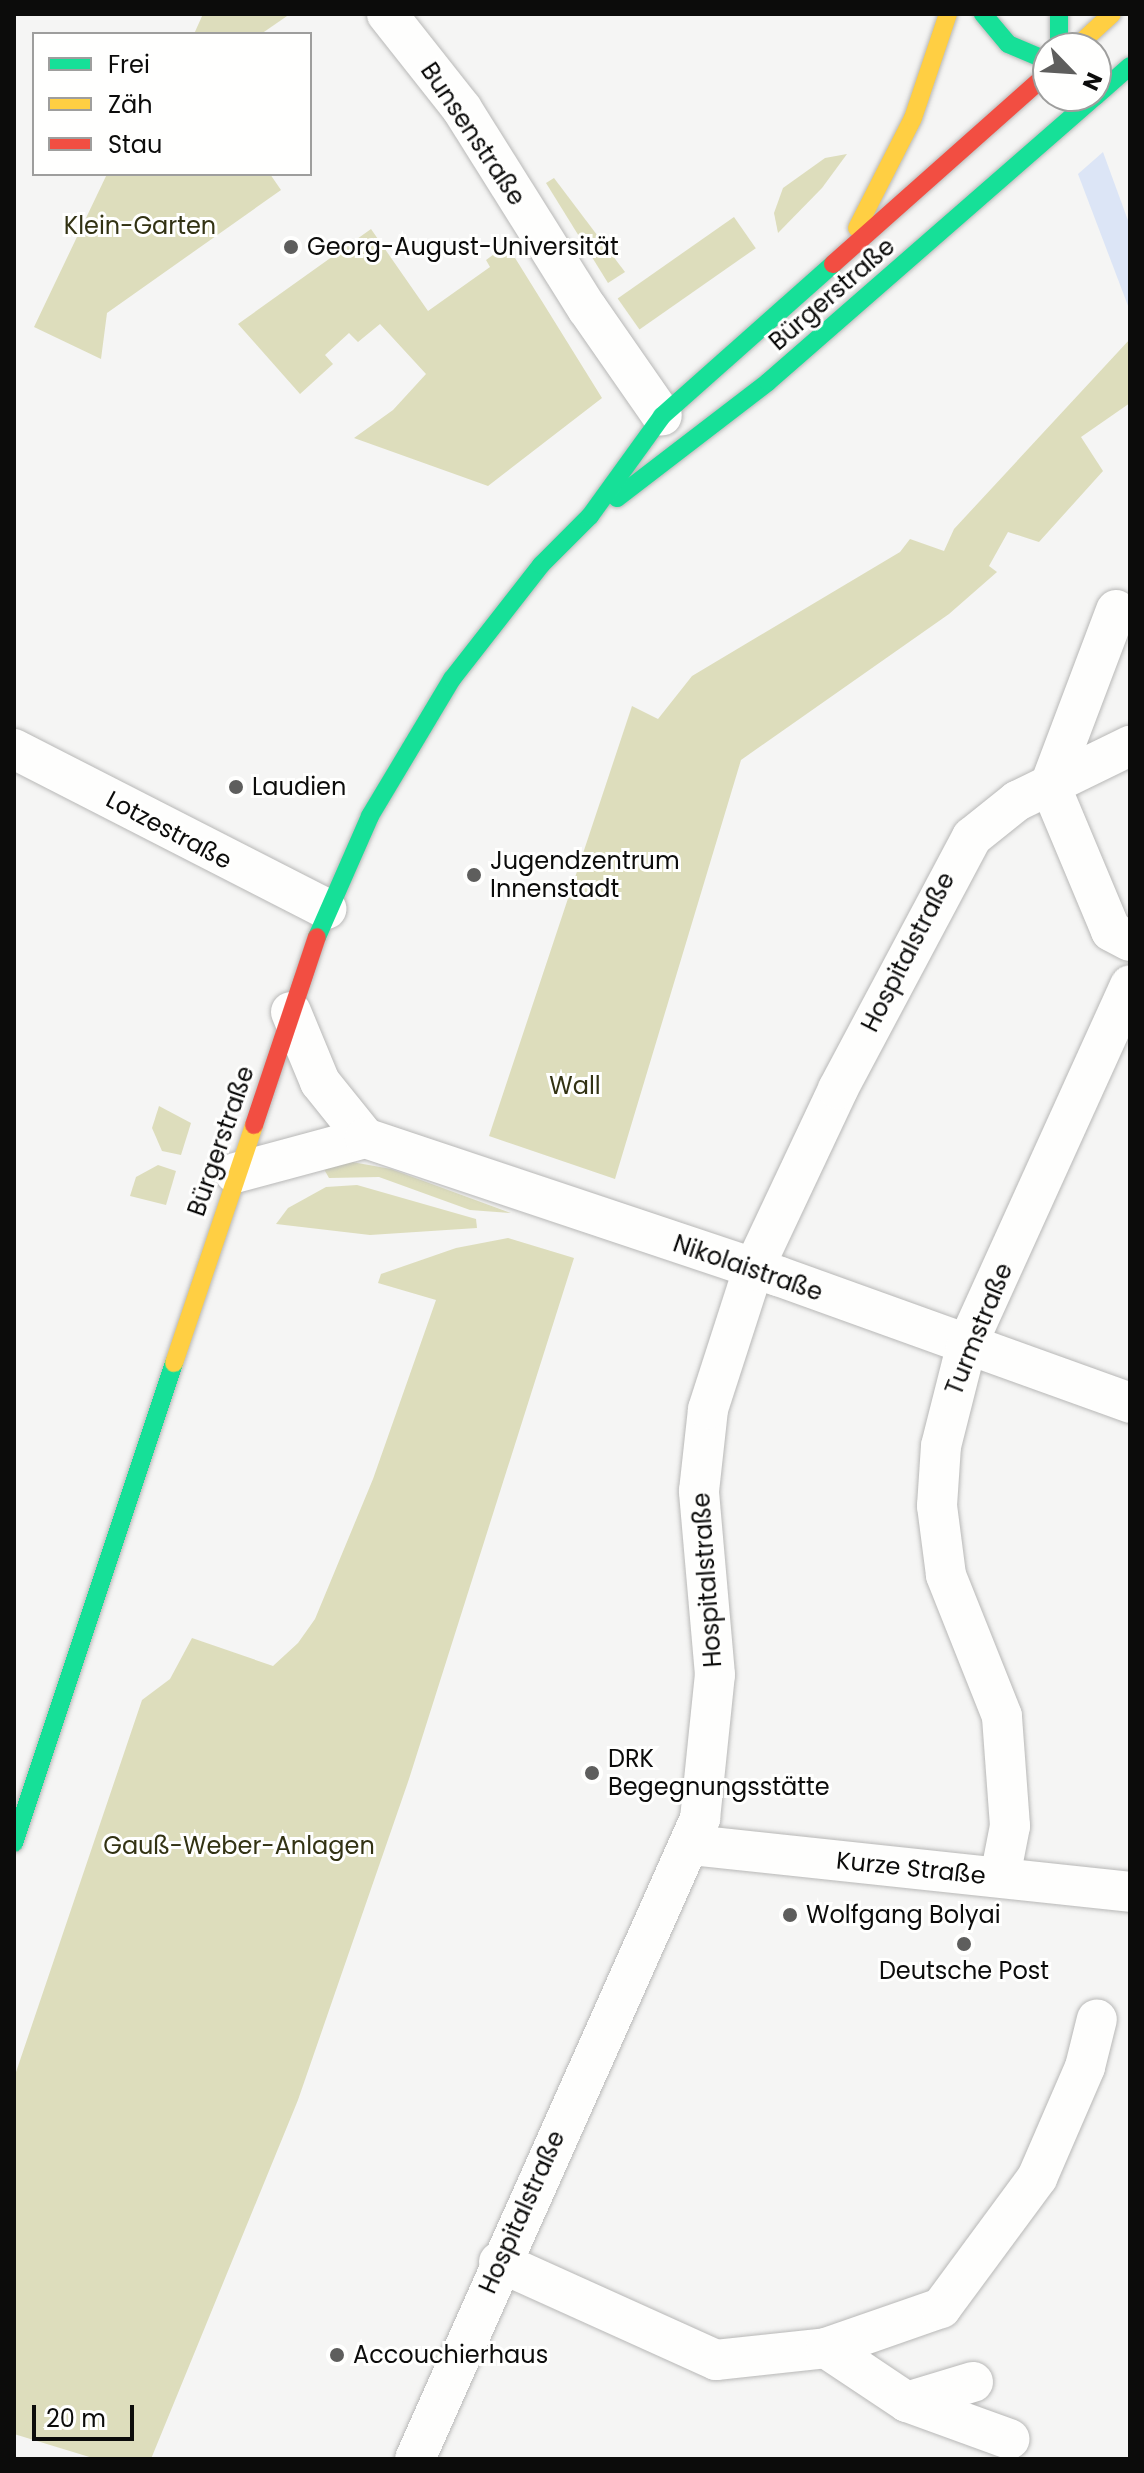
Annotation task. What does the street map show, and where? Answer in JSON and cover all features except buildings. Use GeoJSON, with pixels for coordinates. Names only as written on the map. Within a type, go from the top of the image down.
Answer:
{"type":"FeatureCollection","features":[{"type":"Feature","properties":{"kind":"main road"},"geometry":{"type":"LineString","coordinates":[[847,250],[913,118],[948,14]]}},
{"type":"Feature","properties":{"kind":"main road"},"geometry":{"type":"LineString","coordinates":[[983,14],[1008,44],[1032,54]]}},
{"type":"Feature","properties":{"kind":"main road"},"geometry":{"type":"LineString","coordinates":[[1092,32],[1112,14]]}},
{"type":"Feature","properties":{"kind":"main road","name":"Bürgerstraße"},"geometry":{"type":"LineString","coordinates":[[1112,82],[1128,68]]}},
{"type":"Feature","properties":{"kind":"main road","name":"Bürgerstraße"},"geometry":{"type":"LineString","coordinates":[[590,516],[662,416],[1032,87]]}},
{"type":"Feature","properties":{"kind":"main road","name":"Bürgerstraße"},"geometry":{"type":"LineString","coordinates":[[14,1843],[235,1173],[326,909],[370,816],[452,679],[541,565],[590,516],[768,382],[1077,112]]}},
{"type":"Feature","properties":{"kind":"main road"},"geometry":{"type":"LineString","coordinates":[[1035,147],[1048,114]]}},
{"type":"Feature","properties":{"kind":"street","name":"Bunsenstraße"},"geometry":{"type":"LineString","coordinates":[[387,14],[462,109],[587,308],[662,416]]}},
{"type":"Feature","properties":{"kind":"street"},"geometry":{"type":"LineString","coordinates":[[1116,610],[1050,785],[1111,931],[1130,941]]}},
{"type":"Feature","properties":{"kind":"street","name":"Hospitalstraße"},"geometry":{"type":"LineString","coordinates":[[415,2459],[499,2262],[692,1845],[700,1819],[715,1675],[699,1491],[712,1395],[753,1270],[838,1089],[958,856],[995,817],[1050,785],[1130,746]]}},
{"type":"Feature","properties":{"kind":"street","name":"Lotzestraße"},"geometry":{"type":"LineString","coordinates":[[14,749],[326,909]]}},
{"type":"Feature","properties":{"kind":"street","name":"Turmstraße"},"geometry":{"type":"LineString","coordinates":[[1000,1877],[1010,1826],[1002,1716],[946,1575],[938,1527],[941,1446],[966,1347],[1130,985]]}},
{"type":"Feature","properties":{"kind":"street"},"geometry":{"type":"LineString","coordinates":[[235,1173],[365,1138],[320,1082],[291,1012]]}},
{"type":"Feature","properties":{"kind":"street","name":"Nikolaistraße"},"geometry":{"type":"LineString","coordinates":[[365,1138],[1130,1403]]}},
{"type":"Feature","properties":{"kind":"street","name":"Kurze Straße"},"geometry":{"type":"LineString","coordinates":[[692,1845],[1130,1892]]}},
{"type":"Feature","properties":{"kind":"street"},"geometry":{"type":"LineString","coordinates":[[499,2262],[716,2360],[826,2348],[941,2308],[1037,2178],[1085,2067],[1097,2019]]}},
{"type":"Feature","properties":{"kind":"street"},"geometry":{"type":"LineString","coordinates":[[826,2348],[907,2402],[1009,2439]]}},
{"type":"Feature","properties":{"kind":"street"},"geometry":{"type":"LineString","coordinates":[[907,2402],[973,2382]]}},
{"type":"Feature","properties":{"kind":"green space"},"geometry":{"type":"Polygon","coordinates":[[[203,14],[290,14],[264,32],[195,32],[203,14]]]}},
{"type":"Feature","properties":{"kind":"green space"},"geometry":{"type":"Polygon","coordinates":[[[847,154],[822,188],[778,233],[774,213],[783,188],[825,158],[847,154]]]}},
{"type":"Feature","properties":{"kind":"green space","name":"Klein-Garten"},"geometry":{"type":"Polygon","coordinates":[[[106,176],[271,176],[281,190],[107,313],[101,359],[34,327],[106,176]]]}},
{"type":"Feature","properties":{"kind":"green space"},"geometry":{"type":"Polygon","coordinates":[[[554,178],[625,272],[608,283],[546,183],[554,178]]]}},
{"type":"Feature","properties":{"kind":"green space"},"geometry":{"type":"Polygon","coordinates":[[[734,217],[756,248],[639,330],[618,298],[734,217]]]}},
{"type":"Feature","properties":{"kind":"green space"},"geometry":{"type":"Polygon","coordinates":[[[371,229],[428,311],[490,267],[486,260],[497,252],[512,253],[602,398],[488,486],[354,438],[393,410],[426,374],[380,324],[358,342],[349,333],[325,355],[333,364],[300,394],[238,324],[371,229]]]}},
{"type":"Feature","properties":{"kind":"green space","name":"Wall"},"geometry":{"type":"Polygon","coordinates":[[[1130,339],[1130,403],[1081,437],[1103,471],[1039,542],[1008,532],[989,566],[997,572],[949,614],[741,760],[615,1179],[489,1136],[632,706],[658,719],[692,676],[900,552],[910,539],[944,551],[954,529],[1130,339]]]}},
{"type":"Feature","properties":{"kind":"green space"},"geometry":{"type":"Polygon","coordinates":[[[159,1106],[191,1123],[181,1155],[162,1151],[152,1128],[159,1106]]]}},
{"type":"Feature","properties":{"kind":"green space"},"geometry":{"type":"Polygon","coordinates":[[[341,1160],[391,1169],[511,1213],[470,1210],[379,1177],[329,1178],[321,1164],[341,1160]]]}},
{"type":"Feature","properties":{"kind":"green space"},"geometry":{"type":"Polygon","coordinates":[[[158,1165],[176,1171],[166,1205],[130,1196],[136,1177],[158,1165]]]}},
{"type":"Feature","properties":{"kind":"green space"},"geometry":{"type":"Polygon","coordinates":[[[357,1185],[476,1219],[477,1228],[370,1235],[276,1224],[288,1208],[326,1187],[357,1185]]]}},
{"type":"Feature","properties":{"kind":"green space","name":"Gauß-Weber-Anlagen"},"geometry":{"type":"Polygon","coordinates":[[[508,1238],[574,1258],[409,1779],[298,2100],[151,2459],[96,2459],[14,2434],[14,2078],[142,1700],[170,1679],[192,1638],[273,1666],[298,1643],[315,1619],[373,1479],[436,1300],[378,1283],[381,1274],[456,1248],[508,1238]]]}},
{"type":"Feature","properties":{"kind":"water"},"geometry":{"type":"Polygon","coordinates":[[[1103,152],[1130,226],[1130,311],[1078,174],[1103,152]]]}},
{"type":"Feature","properties":{"kind":"traffic: fast"},"geometry":{"type":"LineString","coordinates":[[983,14],[1008,44],[1032,54]]}},
{"type":"Feature","properties":{"kind":"traffic: fast"},"geometry":{"type":"LineString","coordinates":[[1059,14],[1059,32]]}},
{"type":"Feature","properties":{"kind":"traffic: fast"},"geometry":{"type":"LineString","coordinates":[[1112,82],[1130,66]]}},
{"type":"Feature","properties":{"kind":"traffic: fast"},"geometry":{"type":"LineString","coordinates":[[617,498],[768,382],[1078,112]]}},
{"type":"Feature","properties":{"kind":"traffic: fast"},"geometry":{"type":"LineString","coordinates":[[317,937],[370,816],[452,679],[541,565],[590,516],[662,416],[833,264]]}},
{"type":"Feature","properties":{"kind":"traffic: fast"},"geometry":{"type":"LineString","coordinates":[[14,1843],[174,1363]]}},
{"type":"Feature","properties":{"kind":"traffic: slow"},"geometry":{"type":"LineString","coordinates":[[857,228],[913,118],[948,14]]}},
{"type":"Feature","properties":{"kind":"traffic: slow"},"geometry":{"type":"LineString","coordinates":[[1092,32],[1112,14]]}},
{"type":"Feature","properties":{"kind":"traffic: slow"},"geometry":{"type":"LineString","coordinates":[[174,1363],[254,1125]]}},
{"type":"Feature","properties":{"kind":"traffic: jam"},"geometry":{"type":"LineString","coordinates":[[833,264],[1032,87]]}},
{"type":"Feature","properties":{"kind":"traffic: jam"},"geometry":{"type":"LineString","coordinates":[[254,1125],[317,937]]}},
{"type":"Feature","properties":{"kind":"place","name":"Georg-August-Universität"},"geometry":{"type":"Point","coordinates":[291,247]}},
{"type":"Feature","properties":{"kind":"place","name":"Laudien"},"geometry":{"type":"Point","coordinates":[236,787]}},
{"type":"Feature","properties":{"kind":"place","name":"Jugendzentrum Innenstadt"},"geometry":{"type":"Point","coordinates":[474,875]}},
{"type":"Feature","properties":{"kind":"place","name":"DRK Begegnungsstätte"},"geometry":{"type":"Point","coordinates":[592,1773]}},
{"type":"Feature","properties":{"kind":"place","name":"Wolfgang Bolyai"},"geometry":{"type":"Point","coordinates":[790,1915]}},
{"type":"Feature","properties":{"kind":"place","name":"Deutsche Post"},"geometry":{"type":"Point","coordinates":[964,1944]}},
{"type":"Feature","properties":{"kind":"place","name":"Accouchierhaus"},"geometry":{"type":"Point","coordinates":[337,2355]}}]}
